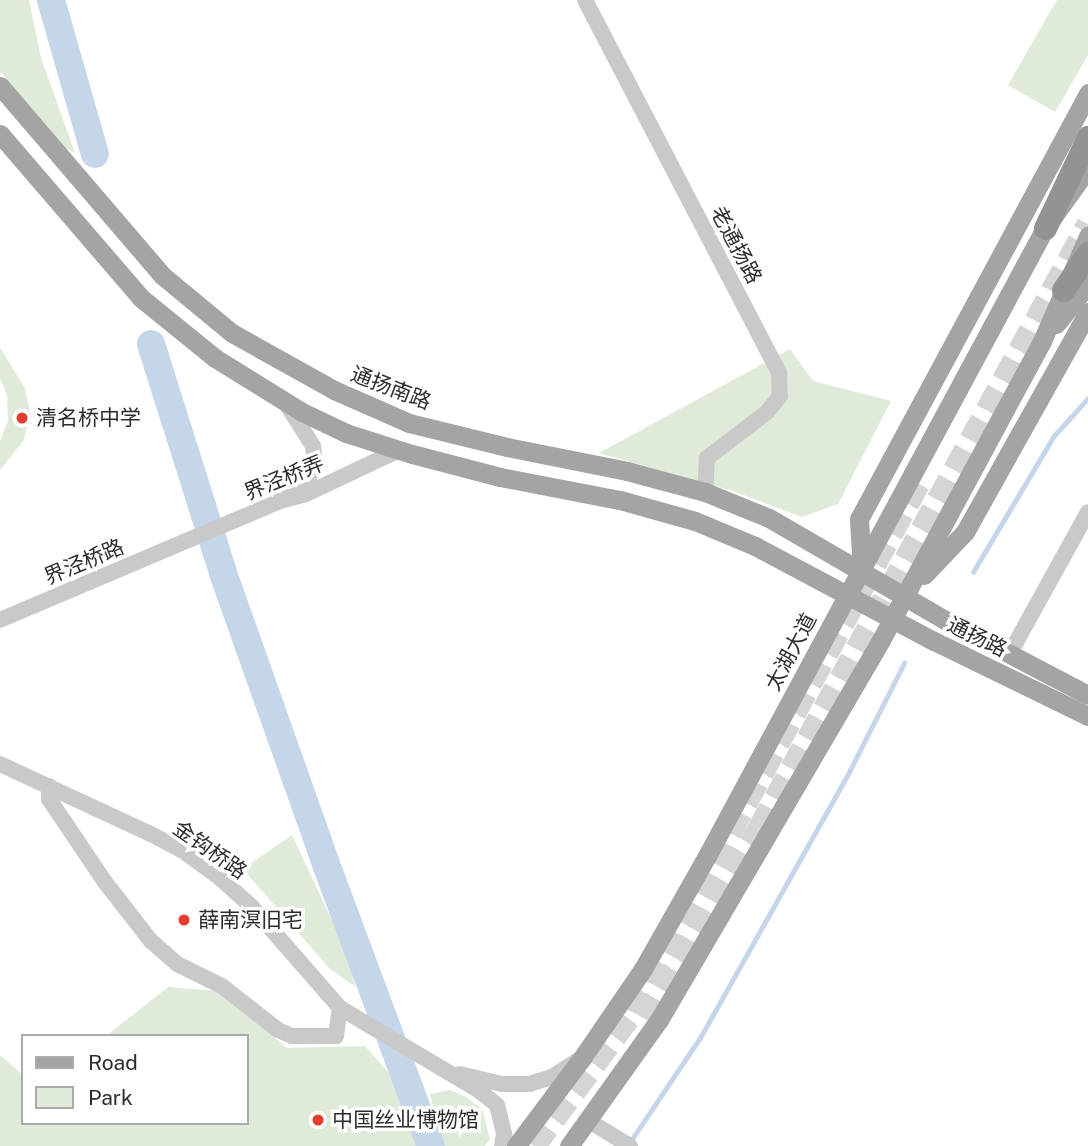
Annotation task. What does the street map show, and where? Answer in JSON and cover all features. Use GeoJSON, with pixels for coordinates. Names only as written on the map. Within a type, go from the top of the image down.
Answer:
{"type":"FeatureCollection","features":[{"type":"Feature","properties":{"kind":"highway"},"geometry":{"type":"LineString","coordinates":[[1045,229],[1088,137]]}},
{"type":"Feature","properties":{"kind":"highway"},"geometry":{"type":"LineString","coordinates":[[1063,290],[1088,253]]}},
{"type":"Feature","properties":{"kind":"main road","name":"通扬南路"},"geometry":{"type":"LineString","coordinates":[[0,86],[163,276],[232,333],[334,390],[410,422],[507,447],[627,471],[705,492],[769,518],[862,571]]}},
{"type":"Feature","properties":{"kind":"main road"},"geometry":{"type":"LineString","coordinates":[[862,571],[859,519],[1088,93]]}},
{"type":"Feature","properties":{"kind":"main road"},"geometry":{"type":"LineString","coordinates":[[0,134],[141,298],[215,358],[283,401],[346,433],[399,450],[695,521],[755,546],[848,596]]}},
{"type":"Feature","properties":{"kind":"main road","name":"太湖大道"},"geometry":{"type":"LineString","coordinates":[[516,1146],[582,1058],[643,969],[862,571],[1045,229],[1088,168]]}},
{"type":"Feature","properties":{"kind":"main road"},"geometry":{"type":"LineString","coordinates":[[569,1146],[659,1020],[892,619],[1042,341],[1088,236]]}},
{"type":"Feature","properties":{"kind":"main road"},"geometry":{"type":"LineString","coordinates":[[1042,341],[1088,284]]}},
{"type":"Feature","properties":{"kind":"main road"},"geometry":{"type":"LineString","coordinates":[[904,596],[965,532],[1088,312]]}},
{"type":"Feature","properties":{"kind":"main road","name":"通扬路"},"geometry":{"type":"LineString","coordinates":[[862,571],[1009,655],[1088,695]]}},
{"type":"Feature","properties":{"kind":"main road","name":"通扬路"},"geometry":{"type":"LineString","coordinates":[[848,596],[1088,716]]}},
{"type":"Feature","properties":{"kind":"street","name":"老通扬路"},"geometry":{"type":"LineString","coordinates":[[585,0],[779,373],[780,396],[767,412],[707,458],[705,492]]}},
{"type":"Feature","properties":{"kind":"street"},"geometry":{"type":"LineString","coordinates":[[280,501],[307,481],[315,466],[313,446],[283,401]]}},
{"type":"Feature","properties":{"kind":"street","name":"界泾桥弄"},"geometry":{"type":"LineString","coordinates":[[185,543],[280,501],[306,494],[399,450]]}},
{"type":"Feature","properties":{"kind":"street"},"geometry":{"type":"LineString","coordinates":[[1009,655],[1088,512]]}},
{"type":"Feature","properties":{"kind":"street","name":"界泾桥路"},"geometry":{"type":"LineString","coordinates":[[0,620],[185,543]]}},
{"type":"Feature","properties":{"kind":"street","name":"金钩桥路"},"geometry":{"type":"LineString","coordinates":[[0,764],[174,847],[220,878],[252,907],[340,1008],[437,1068]]}},
{"type":"Feature","properties":{"kind":"street"},"geometry":{"type":"LineString","coordinates":[[49,786],[49,799],[105,882],[151,941],[177,964],[222,986],[278,1030],[292,1036],[336,1036],[340,1008]]}},
{"type":"Feature","properties":{"kind":"street"},"geometry":{"type":"LineString","coordinates":[[437,1068],[502,1084],[529,1084],[552,1077],[582,1058]]}},
{"type":"Feature","properties":{"kind":"street"},"geometry":{"type":"LineString","coordinates":[[437,1068],[478,1090],[497,1105],[504,1134],[502,1146]]}},
{"type":"Feature","properties":{"kind":"street"},"geometry":{"type":"LineString","coordinates":[[589,1121],[623,1142]]}},
{"type":"Feature","properties":{"kind":"green space"},"geometry":{"type":"Polygon","coordinates":[[[0,0],[29,0],[41,58],[75,153],[58,144],[0,71],[0,0]]]}},
{"type":"Feature","properties":{"kind":"green space"},"geometry":{"type":"Polygon","coordinates":[[[1057,0],[1088,0],[1088,55],[1055,112],[1008,85],[1057,0]]]}},
{"type":"Feature","properties":{"kind":"green space"},"geometry":{"type":"Polygon","coordinates":[[[0,348],[25,388],[30,412],[24,440],[0,470],[0,441],[8,420],[7,395],[0,378],[0,348]]]}},
{"type":"Feature","properties":{"kind":"green space"},"geometry":{"type":"Polygon","coordinates":[[[790,349],[813,381],[891,401],[838,504],[802,517],[733,491],[599,453],[790,349]]]}},
{"type":"Feature","properties":{"kind":"green space"},"geometry":{"type":"Polygon","coordinates":[[[292,835],[343,944],[356,987],[330,969],[243,869],[292,835]]]}},
{"type":"Feature","properties":{"kind":"green space"},"geometry":{"type":"Polygon","coordinates":[[[168,987],[218,991],[287,1048],[365,1046],[397,1082],[421,1146],[0,1146],[0,1055],[21,1073],[21,1125],[248,1125],[248,1034],[109,1034],[168,987]]]}},
{"type":"Feature","properties":{"kind":"green space"},"geometry":{"type":"Polygon","coordinates":[[[450,1090],[466,1097],[482,1109],[490,1139],[485,1146],[443,1146],[430,1094],[450,1090]]]}},
{"type":"Feature","properties":{"kind":"waterway"},"geometry":{"type":"LineString","coordinates":[[51,0],[95,154]]}},
{"type":"Feature","properties":{"kind":"waterway"},"geometry":{"type":"LineString","coordinates":[[151,344],[223,573],[326,864],[431,1146]]}},
{"type":"Feature","properties":{"kind":"waterway"},"geometry":{"type":"LineString","coordinates":[[973,572],[1053,437],[1088,398]]}},
{"type":"Feature","properties":{"kind":"waterway"},"geometry":{"type":"LineString","coordinates":[[630,1142],[700,1038],[846,778],[904,663]]}},
{"type":"Feature","properties":{"kind":"tunnel"},"geometry":{"type":"LineString","coordinates":[[644,1018],[759,828],[1088,224]]}},
{"type":"Feature","properties":{"kind":"tunnel"},"geometry":{"type":"LineString","coordinates":[[534,1146],[633,1012],[922,477]]}},
{"type":"Feature","properties":{"kind":"place","name":"清名桥中学"},"geometry":{"type":"Point","coordinates":[22,418]}},
{"type":"Feature","properties":{"kind":"place","name":"薛南溟旧宅"},"geometry":{"type":"Point","coordinates":[184,920]}},
{"type":"Feature","properties":{"kind":"place","name":"中国丝业博物馆"},"geometry":{"type":"Point","coordinates":[318,1120]}}]}
